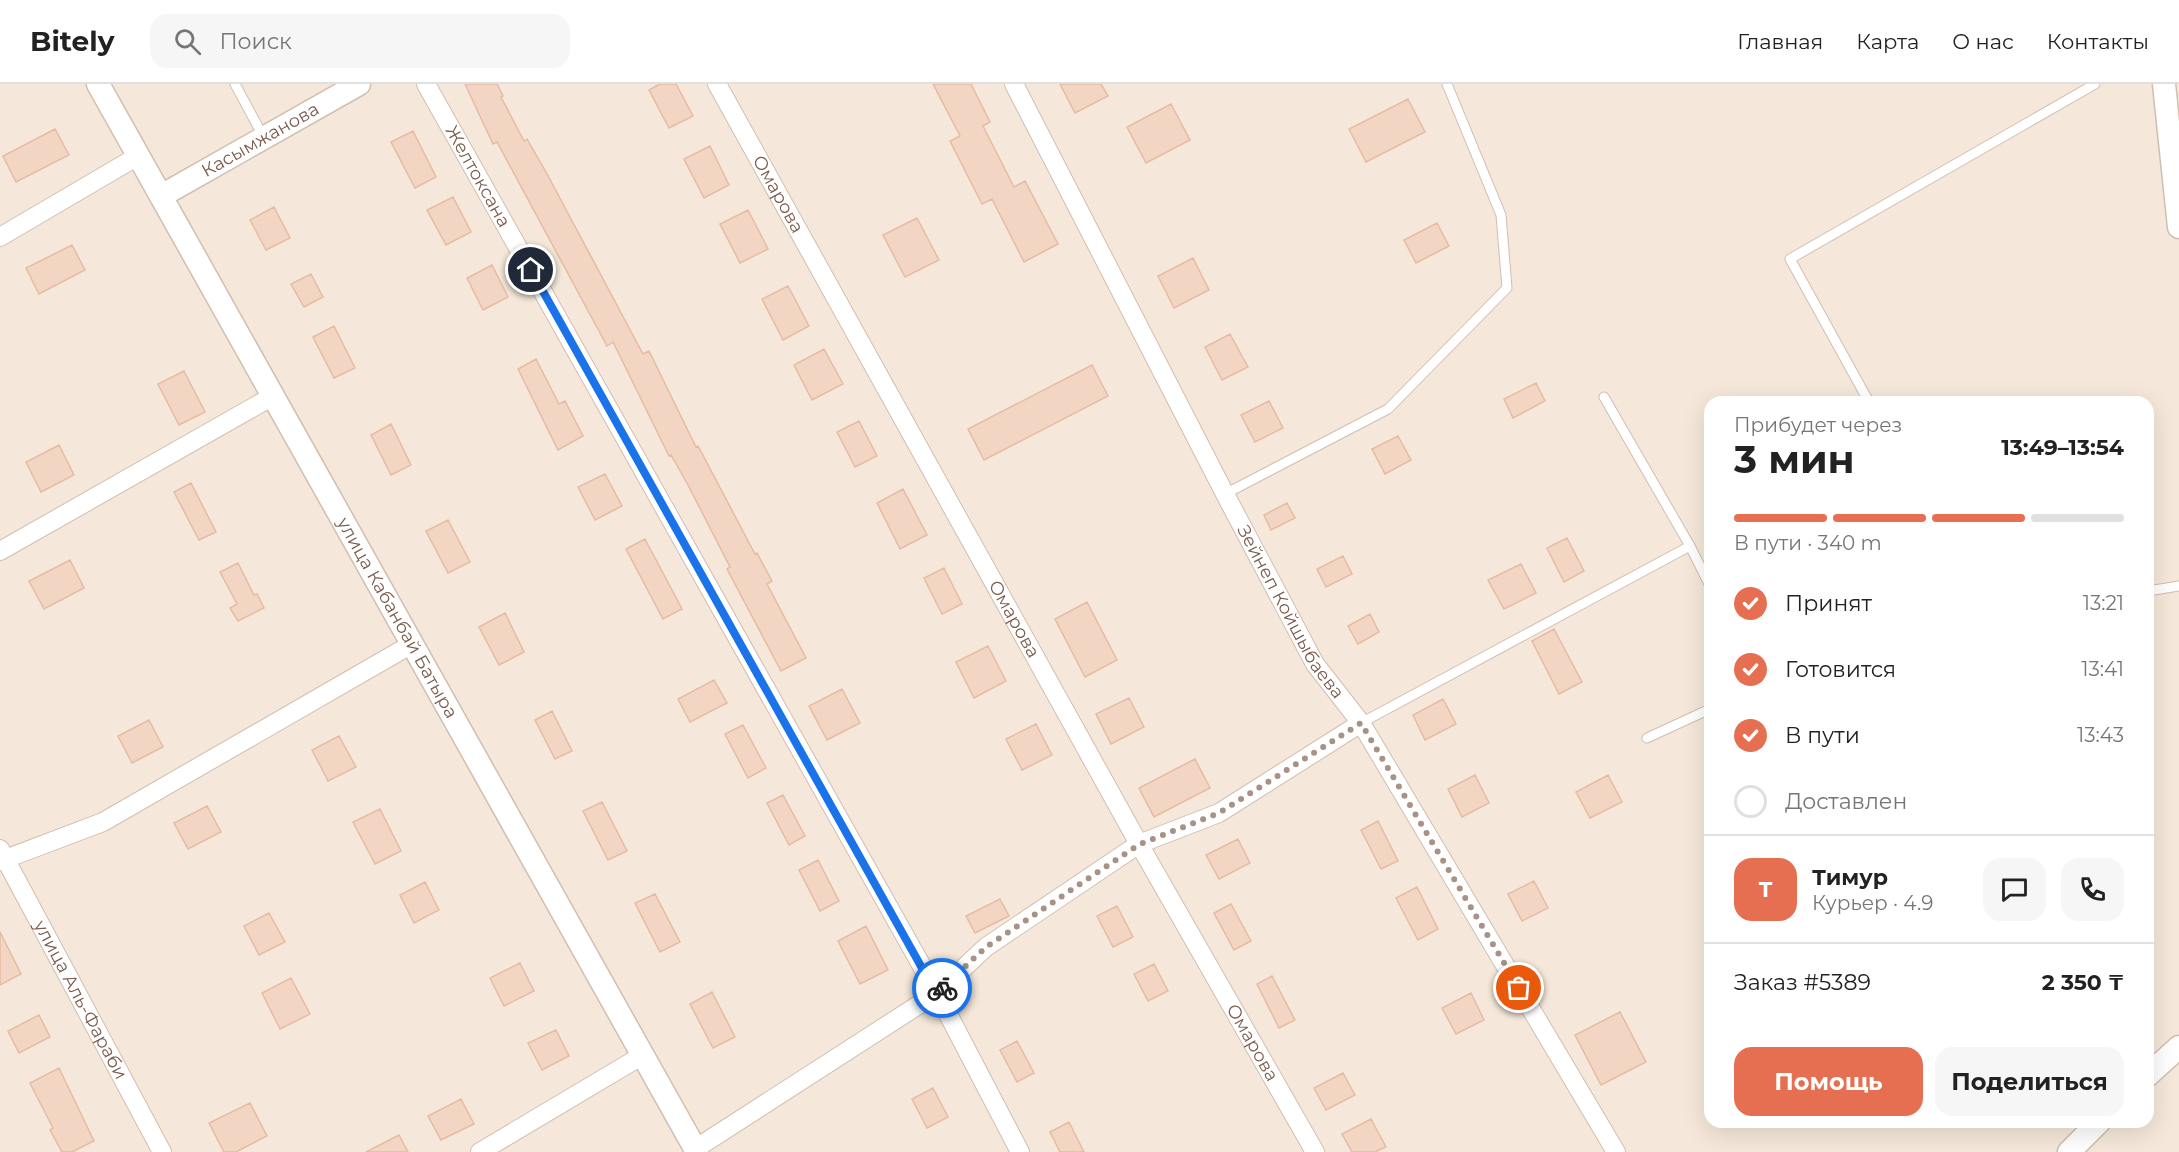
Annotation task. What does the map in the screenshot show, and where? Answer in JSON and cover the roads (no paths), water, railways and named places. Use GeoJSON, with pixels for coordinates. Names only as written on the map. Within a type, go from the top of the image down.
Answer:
{"type":"FeatureCollection","features":[{"type":"Feature","properties":{"kind":"street","name":"улица Кабанбай Батыра"},"geometry":{"type":"LineString","coordinates":[[98,84],[696,1151]]}},
{"type":"Feature","properties":{"kind":"street","name":"Касымжанова"},"geometry":{"type":"LineString","coordinates":[[161,195],[359,84]]}},
{"type":"Feature","properties":{"kind":"street","name":"Желтоксана"},"geometry":{"type":"LineString","coordinates":[[426,84],[936,993],[1020,1152]]}},
{"type":"Feature","properties":{"kind":"street","name":"Омарова"},"geometry":{"type":"LineString","coordinates":[[717,84],[1140,844],[1315,1152]]}},
{"type":"Feature","properties":{"kind":"street","name":"Зейнеп Койшыбаева"},"geometry":{"type":"LineString","coordinates":[[1014,84],[1315,664],[1361,723],[1616,1152]]}},
{"type":"Feature","properties":{"kind":"street"},"geometry":{"type":"LineString","coordinates":[[2164,84],[2179,227]]}},
{"type":"Feature","properties":{"kind":"street"},"geometry":{"type":"LineString","coordinates":[[0,237],[138,156]]}},
{"type":"Feature","properties":{"kind":"street"},"geometry":{"type":"LineString","coordinates":[[0,551],[273,396]]}},
{"type":"Feature","properties":{"kind":"street"},"geometry":{"type":"LineString","coordinates":[[2,856],[103,822],[412,644]]}},
{"type":"Feature","properties":{"kind":"street"},"geometry":{"type":"LineString","coordinates":[[696,1151],[936,993],[986,947],[1140,844],[1219,813],[1361,723]]}},
{"type":"Feature","properties":{"kind":"street","name":"улица Аль-Фараби"},"geometry":{"type":"LineString","coordinates":[[2,856],[162,1152]]}},
{"type":"Feature","properties":{"kind":"street"},"geometry":{"type":"LineString","coordinates":[[2154,1070],[2179,1047]]}},
{"type":"Feature","properties":{"kind":"street"},"geometry":{"type":"LineString","coordinates":[[480,1152],[643,1055]]}},
{"type":"Feature","properties":{"kind":"street"},"geometry":{"type":"LineString","coordinates":[[2068,1152],[2093,1128]]}},
{"type":"Feature","properties":{"kind":"lane"},"geometry":{"type":"LineString","coordinates":[[235,84],[264,138]]}},
{"type":"Feature","properties":{"kind":"lane"},"geometry":{"type":"LineString","coordinates":[[1225,494],[1388,409],[1507,288],[1501,215],[1447,84]]}},
{"type":"Feature","properties":{"kind":"lane"},"geometry":{"type":"LineString","coordinates":[[1866,396],[1790,259],[2095,84]]}},
{"type":"Feature","properties":{"kind":"lane"},"geometry":{"type":"LineString","coordinates":[[1604,397],[1704,574]]}},
{"type":"Feature","properties":{"kind":"lane"},"geometry":{"type":"LineString","coordinates":[[1361,723],[1690,546]]}},
{"type":"Feature","properties":{"kind":"lane"},"geometry":{"type":"LineString","coordinates":[[2154,590],[2179,586]]}},
{"type":"Feature","properties":{"kind":"lane"},"geometry":{"type":"LineString","coordinates":[[1647,738],[1704,712]]}}]}
